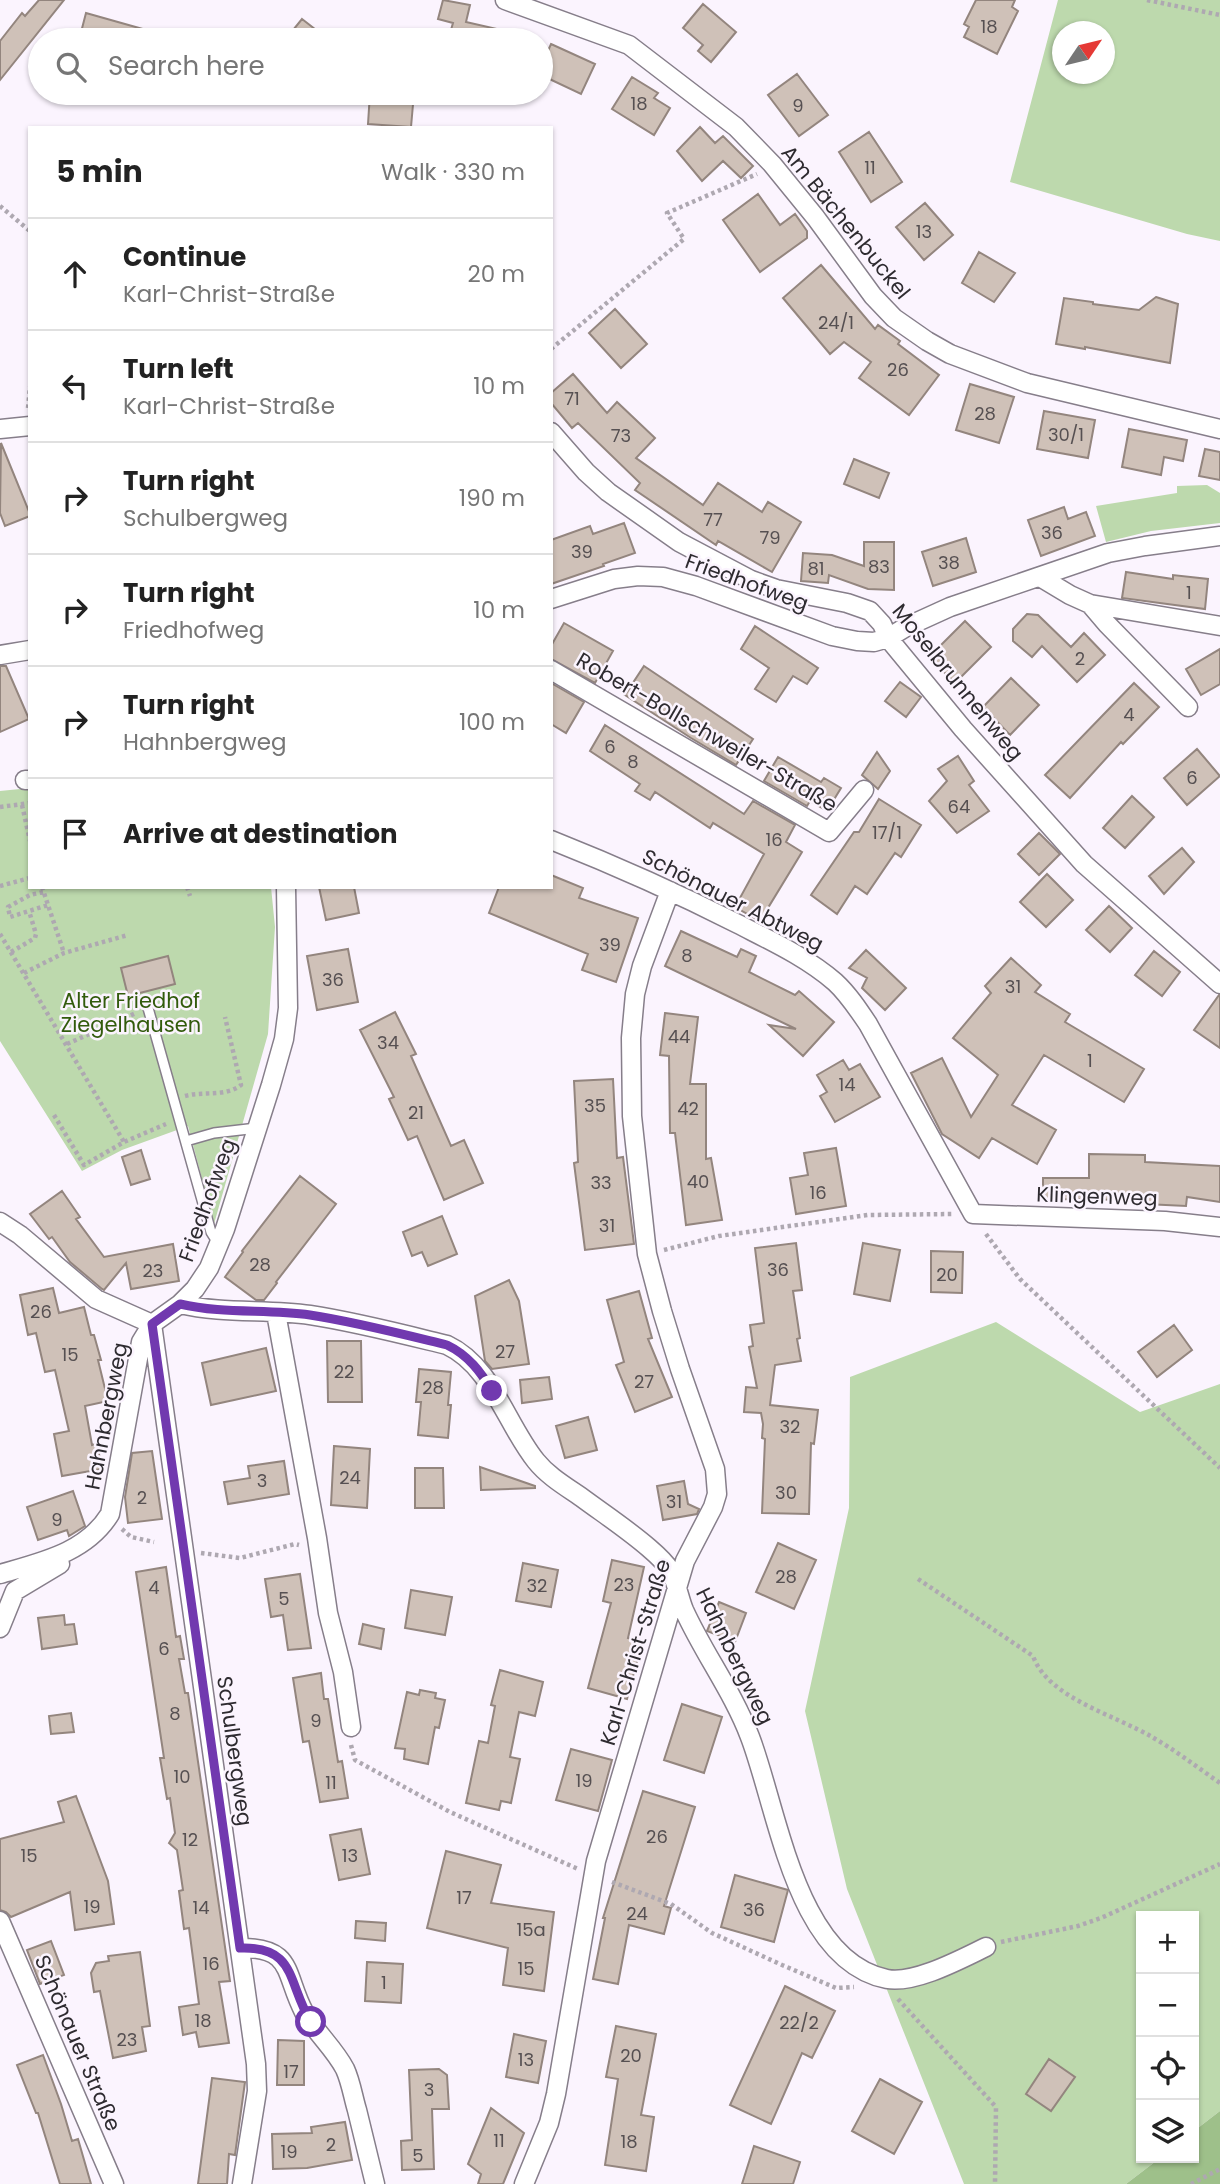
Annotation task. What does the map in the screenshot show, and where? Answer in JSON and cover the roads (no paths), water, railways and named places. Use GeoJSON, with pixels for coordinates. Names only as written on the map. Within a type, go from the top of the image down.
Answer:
{"type":"FeatureCollection","features":[{"type":"Feature","properties":{"kind":"street","name":"Am Bächenbuckel"},"geometry":{"type":"LineString","coordinates":[[505,0],[629,45],[736,127],[772,164],[816,218],[873,296],[894,318],[927,341],[950,354],[1027,383],[1220,429]]}},
{"type":"Feature","properties":{"kind":"street"},"geometry":{"type":"LineString","coordinates":[[0,429],[28,426]]}},
{"type":"Feature","properties":{"kind":"street","name":"Moselbrunnenweg"},"geometry":{"type":"LineString","coordinates":[[553,434],[586,472],[608,492],[679,542],[751,580],[776,589],[847,603],[870,611],[882,624],[888,638],[963,729],[1084,864],[1220,984]]}},
{"type":"Feature","properties":{"kind":"street"},"geometry":{"type":"LineString","coordinates":[[888,638],[950,607],[1108,553],[1220,536]]}},
{"type":"Feature","properties":{"kind":"street","name":"Friedhofweg"},"geometry":{"type":"LineString","coordinates":[[553,598],[614,579],[663,577],[696,586],[832,636],[874,642],[888,638]]}},
{"type":"Feature","properties":{"kind":"street"},"geometry":{"type":"LineString","coordinates":[[1040,577],[1090,604],[1220,626]]}},
{"type":"Feature","properties":{"kind":"street"},"geometry":{"type":"LineString","coordinates":[[1090,604],[1188,707]]}},
{"type":"Feature","properties":{"kind":"street"},"geometry":{"type":"LineString","coordinates":[[0,655],[28,650]]}},
{"type":"Feature","properties":{"kind":"street","name":"Robert-Bollschweiler-Straße"},"geometry":{"type":"LineString","coordinates":[[553,671],[829,832],[864,790]]}},
{"type":"Feature","properties":{"kind":"street","name":"Schönauer Abtweg"},"geometry":{"type":"LineString","coordinates":[[553,840],[625,870],[783,947],[814,966],[844,991],[900,1079],[973,1214]]}},
{"type":"Feature","properties":{"kind":"street","name":"Friedhofweg"},"geometry":{"type":"LineString","coordinates":[[152,1324],[180,1304],[205,1275],[219,1244],[279,1059],[287,1023],[286,889]]}},
{"type":"Feature","properties":{"kind":"street","name":"Karl-Christ-Straße"},"geometry":{"type":"LineString","coordinates":[[524,2184],[549,2123],[556,2094],[592,1876],[685,1561],[717,1494],[715,1469],[666,1323],[648,1254],[632,1116],[631,1038],[638,979],[670,891]]}},
{"type":"Feature","properties":{"kind":"street","name":"Klingenweg"},"geometry":{"type":"LineString","coordinates":[[973,1214],[1165,1221],[1220,1227]]}},
{"type":"Feature","properties":{"kind":"street"},"geometry":{"type":"LineString","coordinates":[[0,1222],[96,1299],[152,1324]]}},
{"type":"Feature","properties":{"kind":"street","name":"Hahnbergweg"},"geometry":{"type":"LineString","coordinates":[[180,1304],[216,1311],[322,1317],[447,1345],[457,1350],[483,1376],[537,1462],[553,1478],[634,1534],[670,1570],[684,1610],[735,1701],[751,1738],[793,1874],[812,1917],[837,1952],[858,1968],[887,1979],[899,1980],[986,1947]]}},
{"type":"Feature","properties":{"kind":"street"},"geometry":{"type":"LineString","coordinates":[[276,1313],[320,1550],[328,1613],[343,1672],[351,1727]]}},
{"type":"Feature","properties":{"kind":"street","name":"Hahnbergweg"},"geometry":{"type":"LineString","coordinates":[[0,1574],[64,1554],[82,1543],[108,1518],[112,1509],[139,1351],[152,1324]]}},
{"type":"Feature","properties":{"kind":"street","name":"Schulbergweg"},"geometry":{"type":"LineString","coordinates":[[152,1324],[256,2064],[257,2091],[242,2184]]}},
{"type":"Feature","properties":{"kind":"street","name":"Hahnbergweg"},"geometry":{"type":"LineString","coordinates":[[0,1628],[15,1591],[60,1564],[64,1554]]}},
{"type":"Feature","properties":{"kind":"street","name":"Schönauer Straße"},"geometry":{"type":"LineString","coordinates":[[0,1921],[114,2184]]}},
{"type":"Feature","properties":{"kind":"street"},"geometry":{"type":"LineString","coordinates":[[240,1948],[264,1949],[273,1952],[285,1963],[304,2011],[318,2034],[334,2051],[348,2078],[375,2184]]}},
{"type":"Feature","properties":{"kind":"lane"},"geometry":{"type":"LineString","coordinates":[[148,1008],[211,1232],[219,1244]]}},
{"type":"Feature","properties":{"kind":"lane"},"geometry":{"type":"LineString","coordinates":[[186,1141],[214,1133],[257,1129]]}},
{"type":"Feature","properties":{"kind":"park label","name":"Alter Friedhof Ziegelhausen"},"geometry":{"type":"Point","coordinates":[131,1012]}}]}
